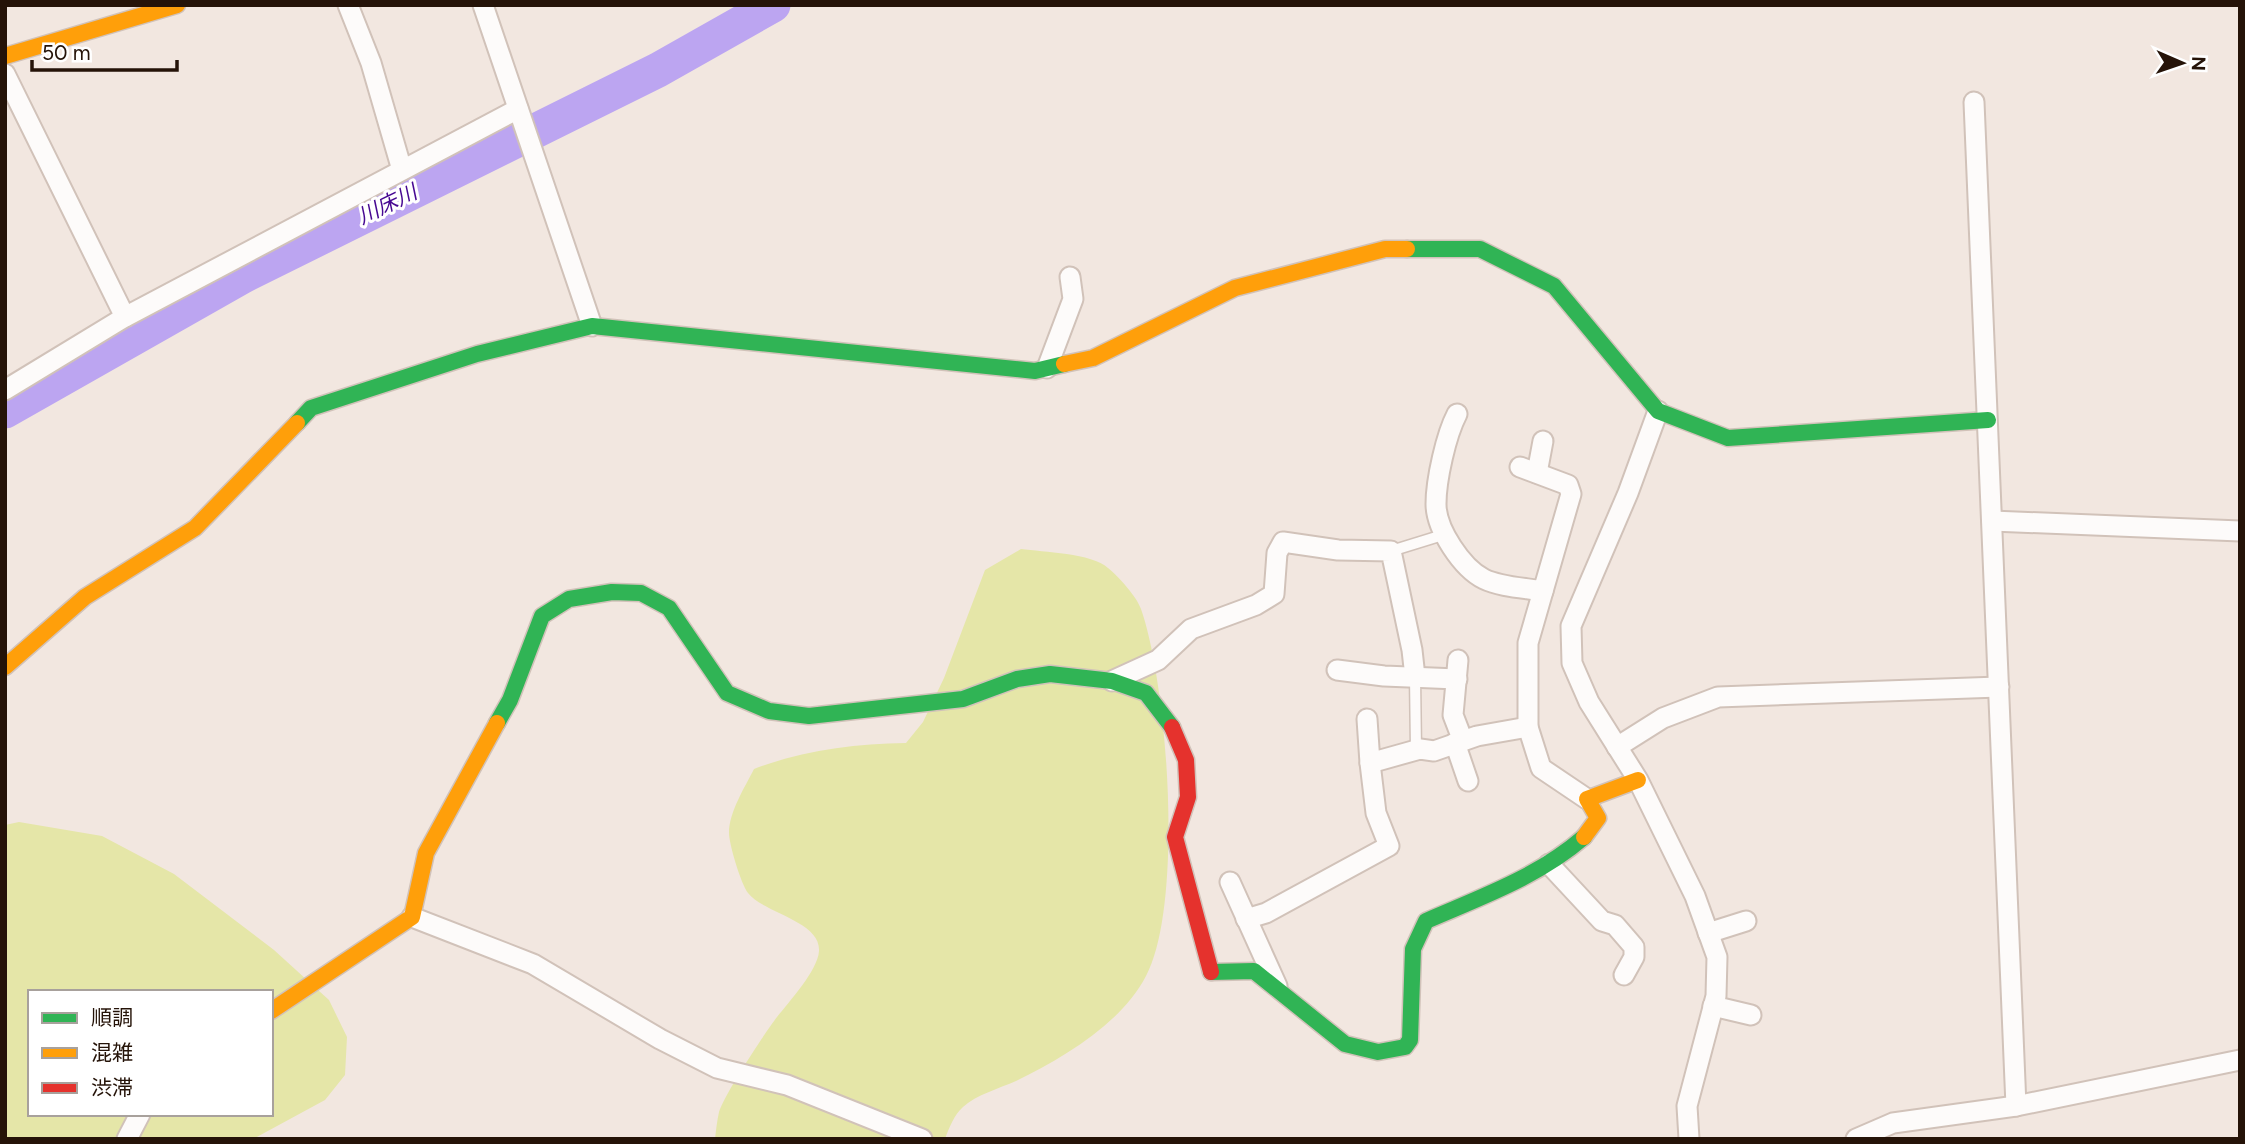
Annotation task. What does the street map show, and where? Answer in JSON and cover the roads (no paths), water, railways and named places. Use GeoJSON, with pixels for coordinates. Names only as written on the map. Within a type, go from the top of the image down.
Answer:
{"type":"FeatureCollection","features":[{"type":"Feature","properties":{"kind":"street"},"geometry":{"type":"LineString","coordinates":[[5,56],[177,5]]}},
{"type":"Feature","properties":{"kind":"street"},"geometry":{"type":"LineString","coordinates":[[348,5],[371,63],[402,170]]}},
{"type":"Feature","properties":{"kind":"street"},"geometry":{"type":"LineString","coordinates":[[483,5],[592,326]]}},
{"type":"Feature","properties":{"kind":"street"},"geometry":{"type":"LineString","coordinates":[[5,74],[125,317]]}},
{"type":"Feature","properties":{"kind":"street"},"geometry":{"type":"LineString","coordinates":[[1974,102],[2016,1106]]}},
{"type":"Feature","properties":{"kind":"street"},"geometry":{"type":"LineString","coordinates":[[5,390],[125,317],[518,109]]}},
{"type":"Feature","properties":{"kind":"street"},"geometry":{"type":"LineString","coordinates":[[5,667],[54,621],[85,597],[195,528],[311,408],[477,354],[592,326],[1035,371],[1093,358],[1235,288],[1385,249],[1480,249],[1554,286],[1658,411],[1728,438],[1988,420]]}},
{"type":"Feature","properties":{"kind":"street"},"geometry":{"type":"LineString","coordinates":[[1047,369],[1073,299],[1070,277]]}},
{"type":"Feature","properties":{"kind":"street"},"geometry":{"type":"LineString","coordinates":[[1658,411],[1628,493],[1571,626],[1572,663],[1589,702],[1638,779],[1695,896],[1717,957],[1713,1006],[1687,1106],[1689,1139]]}},
{"type":"Feature","properties":{"kind":"street"},"geometry":{"type":"LineString","coordinates":[[1457,415],[1450,428],[1436,504],[1440,523],[1463,561],[1485,580],[1543,591]]}},
{"type":"Feature","properties":{"kind":"street"},"geometry":{"type":"LineString","coordinates":[[273,1010],[412,917],[426,853],[510,700],[542,616],[569,599],[612,592],[641,593],[669,608],[727,693],[769,711],[809,716],[963,699],[1017,679],[1049,674],[1112,681],[1146,693],[1174,729],[1186,760],[1188,797],[1175,837],[1212,972],[1254,971],[1345,1044],[1378,1052],[1405,1047],[1410,1040],[1413,949],[1426,921],[1549,864],[1592,831],[1598,818],[1587,799],[1541,768],[1528,727],[1528,643],[1570,494],[1568,485],[1528,470],[1543,441]]}},
{"type":"Feature","properties":{"kind":"street"},"geometry":{"type":"LineString","coordinates":[[1992,521],[2240,531]]}},
{"type":"Feature","properties":{"kind":"street"},"geometry":{"type":"LineString","coordinates":[[1112,681],[1158,660],[1191,629],[1256,605],[1274,594],[1277,553],[1283,542],[1338,550],[1391,551],[1412,650],[1415,677]]}},
{"type":"Feature","properties":{"kind":"street"},"geometry":{"type":"LineString","coordinates":[[1337,670],[1415,677],[1457,670],[1453,715],[1468,781]]}},
{"type":"Feature","properties":{"kind":"street"},"geometry":{"type":"LineString","coordinates":[[1617,747],[1662,718],[1718,697],[1999,687]]}},
{"type":"Feature","properties":{"kind":"street"},"geometry":{"type":"LineString","coordinates":[[1246,919],[1266,913],[1390,846],[1376,813],[1367,719]]}},
{"type":"Feature","properties":{"kind":"street"},"geometry":{"type":"LineString","coordinates":[[1370,763],[1416,750],[1434,751],[1459,742],[1528,727]]}},
{"type":"Feature","properties":{"kind":"street"},"geometry":{"type":"LineString","coordinates":[[1587,799],[1638,779]]}},
{"type":"Feature","properties":{"kind":"street"},"geometry":{"type":"LineString","coordinates":[[1549,864],[1602,921],[1615,925],[1634,947],[1634,957],[1624,975]]}},
{"type":"Feature","properties":{"kind":"street"},"geometry":{"type":"LineString","coordinates":[[1230,882],[1280,992]]}},
{"type":"Feature","properties":{"kind":"street"},"geometry":{"type":"LineString","coordinates":[[412,917],[533,964],[660,1039],[718,1068],[787,1085],[922,1139]]}},
{"type":"Feature","properties":{"kind":"street"},"geometry":{"type":"LineString","coordinates":[[1708,933],[1746,921]]}},
{"type":"Feature","properties":{"kind":"street"},"geometry":{"type":"LineString","coordinates":[[1713,1006],[1751,1015]]}},
{"type":"Feature","properties":{"kind":"street"},"geometry":{"type":"LineString","coordinates":[[1856,1139],[1893,1123],[2016,1106],[2240,1060]]}},
{"type":"Feature","properties":{"kind":"street"},"geometry":{"type":"LineString","coordinates":[[127,1139],[139,1116]]}},
{"type":"Feature","properties":{"kind":"lane"},"geometry":{"type":"LineString","coordinates":[[1391,551],[1446,534]]}},
{"type":"Feature","properties":{"kind":"lane"},"geometry":{"type":"LineString","coordinates":[[1415,677],[1416,750]]}},
{"type":"Feature","properties":{"kind":"waterway","name":"川床川"},"geometry":{"type":"LineString","coordinates":[[5,411],[243,276],[658,70],[773,5]]}}]}
